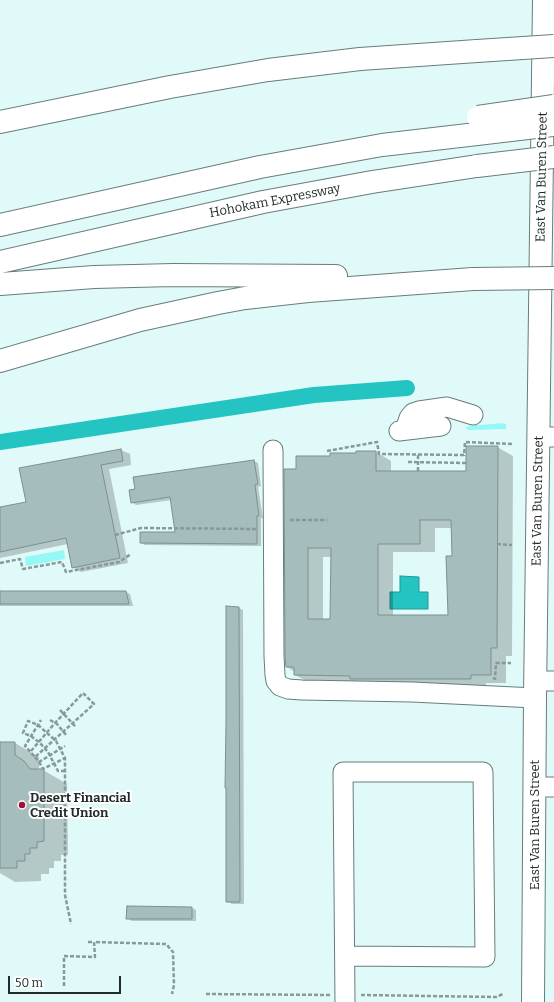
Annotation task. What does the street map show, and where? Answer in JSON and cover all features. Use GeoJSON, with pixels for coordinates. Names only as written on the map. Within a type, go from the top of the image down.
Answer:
{"type":"FeatureCollection","features":[{"type":"Feature","properties":{"kind":"main road","name":"East Van Buren Street"},"geometry":{"type":"LineString","coordinates":[[533,1002],[544,787],[542,686],[546,437],[540,406],[540,369],[544,0]]}},
{"type":"Feature","properties":{"kind":"main road"},"geometry":{"type":"LineString","coordinates":[[0,122],[170,87],[268,70],[360,59],[554,46]]}},
{"type":"Feature","properties":{"kind":"main road"},"geometry":{"type":"LineString","coordinates":[[0,225],[260,167],[389,144],[477,125],[554,106]]}},
{"type":"Feature","properties":{"kind":"main road"},"geometry":{"type":"LineString","coordinates":[[477,125],[554,125]]}},
{"type":"Feature","properties":{"kind":"main road","name":"Hohokam Expressway"},"geometry":{"type":"LineString","coordinates":[[0,262],[271,201],[372,182],[476,166],[554,157]]}},
{"type":"Feature","properties":{"kind":"main road"},"geometry":{"type":"LineString","coordinates":[[0,284],[94,277],[173,274],[473,279],[554,278]]}},
{"type":"Feature","properties":{"kind":"main road"},"geometry":{"type":"LineString","coordinates":[[0,361],[140,320],[225,302],[308,291],[473,279]]}},
{"type":"Feature","properties":{"kind":"lane"},"geometry":{"type":"LineString","coordinates":[[441,426],[402,430],[413,413],[419,411],[447,407],[473,415]]}},
{"type":"Feature","properties":{"kind":"lane"},"geometry":{"type":"LineString","coordinates":[[273,450],[274,656],[276,681],[280,686],[288,689],[302,690],[412,692],[498,696],[542,686]]}},
{"type":"Feature","properties":{"kind":"lane"},"geometry":{"type":"LineString","coordinates":[[345,956],[484,957],[483,772],[343,772],[345,1002]]}},
{"type":"Feature","properties":{"kind":"path"},"geometry":{"type":"LineString","coordinates":[[327,452],[377,442],[379,454],[464,455],[465,442],[513,444]]}},
{"type":"Feature","properties":{"kind":"path"},"geometry":{"type":"LineString","coordinates":[[418,455],[418,471]]}},
{"type":"Feature","properties":{"kind":"path"},"geometry":{"type":"LineString","coordinates":[[408,462],[466,463]]}},
{"type":"Feature","properties":{"kind":"path"},"geometry":{"type":"LineString","coordinates":[[115,535],[141,528],[263,529],[264,520],[327,520]]}},
{"type":"Feature","properties":{"kind":"path"},"geometry":{"type":"LineString","coordinates":[[497,544],[512,545]]}},
{"type":"Feature","properties":{"kind":"path"},"geometry":{"type":"LineString","coordinates":[[0,563],[20,559],[23,569],[62,562],[66,572],[119,562],[131,554]]}},
{"type":"Feature","properties":{"kind":"path"},"geometry":{"type":"LineString","coordinates":[[499,664],[511,663]]}},
{"type":"Feature","properties":{"kind":"path"},"geometry":{"type":"LineString","coordinates":[[31,751],[54,723],[84,693],[94,704],[35,757]]}},
{"type":"Feature","properties":{"kind":"path"},"geometry":{"type":"LineString","coordinates":[[60,710],[76,727]]}},
{"type":"Feature","properties":{"kind":"path"},"geometry":{"type":"LineString","coordinates":[[41,720],[25,746],[31,751],[43,769],[65,758]]}},
{"type":"Feature","properties":{"kind":"path"},"geometry":{"type":"LineString","coordinates":[[50,720],[67,736]]}},
{"type":"Feature","properties":{"kind":"path"},"geometry":{"type":"LineString","coordinates":[[64,771],[58,771],[50,756],[38,741],[23,733],[28,721],[38,726],[54,740],[65,758],[65,895],[71,924]]}},
{"type":"Feature","properties":{"kind":"path"},"geometry":{"type":"LineString","coordinates":[[39,762],[66,746]]}},
{"type":"Feature","properties":{"kind":"path"},"geometry":{"type":"LineString","coordinates":[[88,942],[166,944],[173,952],[174,985],[172,994]]}},
{"type":"Feature","properties":{"kind":"path"},"geometry":{"type":"LineString","coordinates":[[64,986],[64,956],[95,957],[94,942]]}},
{"type":"Feature","properties":{"kind":"shaded area"},"geometry":{"type":"Polygon","coordinates":[[[504,423],[503,424],[506,424],[506,429],[468,430],[466,428],[468,426],[504,423]]]}},
{"type":"Feature","properties":{"kind":"shaded area"},"geometry":{"type":"Polygon","coordinates":[[[64,550],[65,559],[26,566],[25,557],[64,550]]]}},
{"type":"Feature","properties":{"kind":"shaded area"},"geometry":{"type":"Polygon","coordinates":[[[400,576],[419,577],[419,592],[428,592],[428,609],[390,609],[390,592],[400,592],[400,576]]]}},
{"type":"Feature","properties":{"kind":"building"},"geometry":{"type":"Polygon","coordinates":[[[466,446],[498,446],[497,648],[491,648],[491,675],[471,675],[471,679],[350,679],[350,676],[294,675],[294,667],[286,667],[285,656],[284,469],[296,469],[296,456],[330,456],[330,453],[376,451],[376,471],[466,471],[466,446]],[[420,520],[420,544],[378,544],[378,615],[448,615],[446,556],[452,556],[451,520],[420,520]],[[308,548],[308,619],[330,619],[331,548],[308,548]]]}},
{"type":"Feature","properties":{"kind":"building"},"geometry":{"type":"Polygon","coordinates":[[[121,449],[123,461],[101,465],[120,558],[72,568],[66,538],[0,552],[0,507],[26,502],[19,468],[121,449]]]}},
{"type":"Feature","properties":{"kind":"building"},"geometry":{"type":"Polygon","coordinates":[[[254,460],[258,484],[255,485],[259,516],[257,516],[257,544],[140,543],[140,532],[175,532],[170,497],[131,503],[129,490],[135,489],[133,477],[254,460]]]}},
{"type":"Feature","properties":{"kind":"building"},"geometry":{"type":"Polygon","coordinates":[[[0,591],[126,591],[129,604],[0,604],[0,591]]]}},
{"type":"Feature","properties":{"kind":"building"},"geometry":{"type":"Polygon","coordinates":[[[226,606],[239,607],[240,902],[226,902],[226,606]]]}},
{"type":"Feature","properties":{"kind":"building","name":"Desert Financial Credit Union"},"geometry":{"type":"Polygon","coordinates":[[[0,742],[15,742],[15,755],[24,761],[30,769],[44,769],[44,841],[37,842],[37,848],[30,848],[30,854],[25,854],[25,861],[17,861],[17,868],[0,868],[0,742]]]}},
{"type":"Feature","properties":{"kind":"building"},"geometry":{"type":"Polygon","coordinates":[[[127,906],[192,907],[192,919],[126,919],[127,906]]]}},
{"type":"Feature","properties":{"kind":"waterway"},"geometry":{"type":"LineString","coordinates":[[0,442],[314,395],[407,388]]}},
{"type":"Feature","properties":{"kind":"place","name":"Desert Financial Credit Union"},"geometry":{"type":"Point","coordinates":[22,805]}}]}
